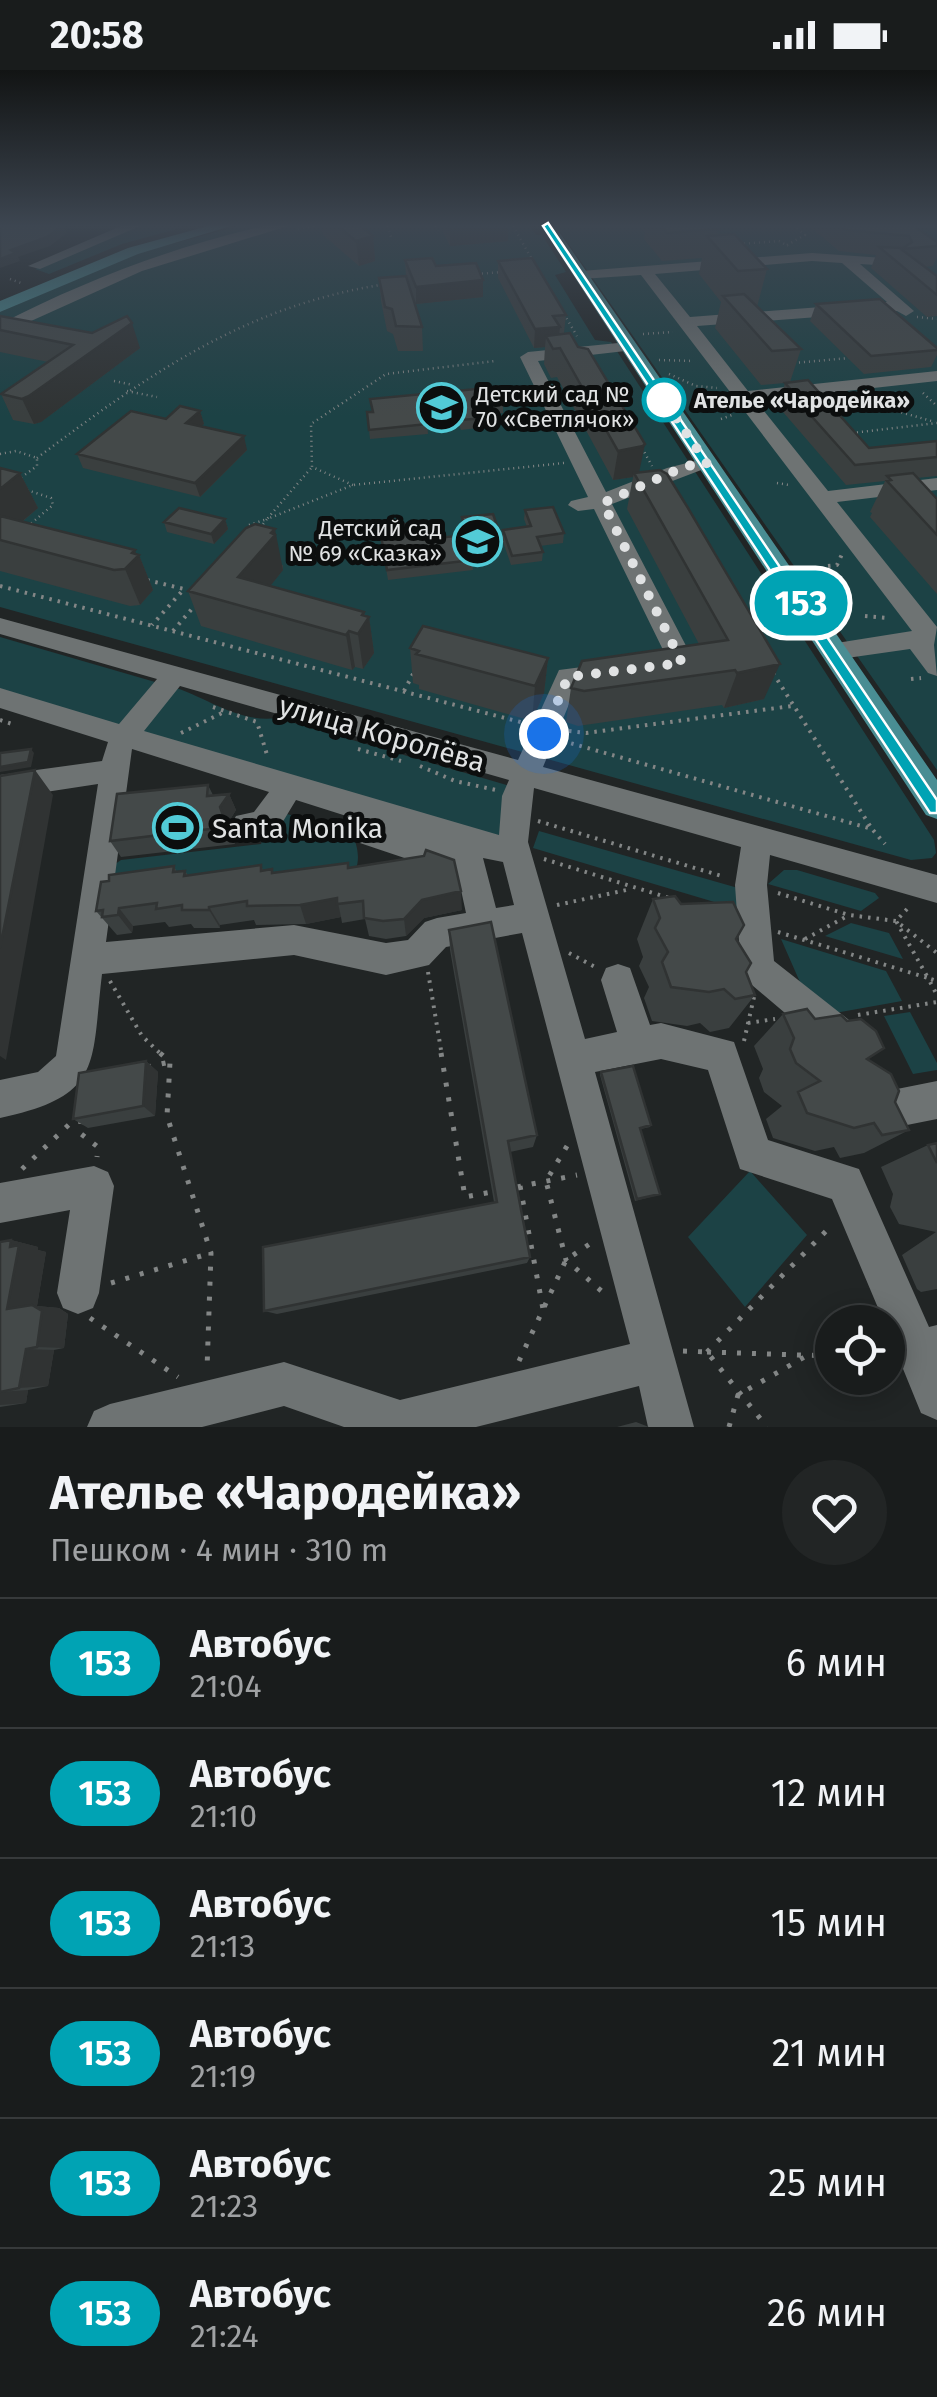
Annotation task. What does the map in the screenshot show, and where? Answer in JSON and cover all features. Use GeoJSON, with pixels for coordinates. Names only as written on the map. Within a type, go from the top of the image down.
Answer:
{"type":"FeatureCollection","features":[{"type":"Feature","properties":{"kind":"main road"},"geometry":{"type":"LineString","coordinates":[[0,307],[42,289]]}},
{"type":"Feature","properties":{"kind":"main road"},"geometry":{"type":"LineString","coordinates":[[592,289],[641,356],[707,464],[937,806]]}},
{"type":"Feature","properties":{"kind":"street"},"geometry":{"type":"LineString","coordinates":[[0,330],[84,289]]}},
{"type":"Feature","properties":{"kind":"street"},"geometry":{"type":"LineString","coordinates":[[660,289],[928,637],[929,672]]}},
{"type":"Feature","properties":{"kind":"street"},"geometry":{"type":"LineString","coordinates":[[688,326],[904,309],[881,289]]}},
{"type":"Feature","properties":{"kind":"street"},"geometry":{"type":"LineString","coordinates":[[641,356],[586,352],[528,358],[534,387],[582,462],[682,663],[568,677],[545,731],[517,818],[574,1060],[671,1427]]}},
{"type":"Feature","properties":{"kind":"street"},"geometry":{"type":"LineString","coordinates":[[740,393],[937,376]]}},
{"type":"Feature","properties":{"kind":"street"},"geometry":{"type":"LineString","coordinates":[[578,506],[603,503],[686,466],[707,464]]}},
{"type":"Feature","properties":{"kind":"street"},"geometry":{"type":"LineString","coordinates":[[822,498],[937,484]]}},
{"type":"Feature","properties":{"kind":"street","name":"улица Королёва"},"geometry":{"type":"LineString","coordinates":[[0,626],[175,674],[517,818],[757,840],[914,901],[937,889]]}},
{"type":"Feature","properties":{"kind":"street"},"geometry":{"type":"LineString","coordinates":[[833,651],[928,637]]}},
{"type":"Feature","properties":{"kind":"street"},"geometry":{"type":"LineString","coordinates":[[0,1099],[45,1090],[64,1079],[73,1063],[91,959],[113,771],[124,736],[175,674]]}},
{"type":"Feature","properties":{"kind":"street"},"geometry":{"type":"LineString","coordinates":[[0,698],[124,736],[280,775],[517,818]]}},
{"type":"Feature","properties":{"kind":"street"},"geometry":{"type":"LineString","coordinates":[[0,787],[113,771]]}},
{"type":"Feature","properties":{"kind":"street"},"geometry":{"type":"LineString","coordinates":[[246,825],[266,824],[280,775]]}},
{"type":"Feature","properties":{"kind":"street"},"geometry":{"type":"LineString","coordinates":[[362,831],[472,867],[484,925]]}},
{"type":"Feature","properties":{"kind":"street"},"geometry":{"type":"LineString","coordinates":[[757,840],[751,885],[758,969],[854,1047],[882,1111],[937,1100]]}},
{"type":"Feature","properties":{"kind":"street"},"geometry":{"type":"LineString","coordinates":[[91,959],[294,940],[386,959],[417,954],[437,933],[538,912]]}},
{"type":"Feature","properties":{"kind":"street"},"geometry":{"type":"LineString","coordinates":[[618,980],[639,1045]]}},
{"type":"Feature","properties":{"kind":"street"},"geometry":{"type":"LineString","coordinates":[[574,1060],[661,1040],[743,1046],[754,1155],[845,1182],[927,1350],[937,1398]]}},
{"type":"Feature","properties":{"kind":"street"},"geometry":{"type":"LineString","coordinates":[[7,1190],[94,1186],[78,1293]]}},
{"type":"Feature","properties":{"kind":"street"},"geometry":{"type":"LineString","coordinates":[[110,1427],[284,1384],[400,1422],[655,1355]]}},
{"type":"Feature","properties":{"kind":"path"},"geometry":{"type":"LineString","coordinates":[[36,458],[133,385],[175,359],[244,325],[350,289]]}},
{"type":"Feature","properties":{"kind":"path"},"geometry":{"type":"LineString","coordinates":[[557,302],[586,352]]}},
{"type":"Feature","properties":{"kind":"path"},"geometry":{"type":"LineString","coordinates":[[926,320],[937,319]]}},
{"type":"Feature","properties":{"kind":"path"},"geometry":{"type":"LineString","coordinates":[[688,326],[639,335],[641,356],[667,374],[696,386],[740,393]]}},
{"type":"Feature","properties":{"kind":"path"},"geometry":{"type":"LineString","coordinates":[[641,356],[683,358],[721,369]]}},
{"type":"Feature","properties":{"kind":"path"},"geometry":{"type":"LineString","coordinates":[[789,364],[849,358]]}},
{"type":"Feature","properties":{"kind":"path"},"geometry":{"type":"LineString","coordinates":[[255,534],[312,468],[311,424],[386,374],[494,362]]}},
{"type":"Feature","properties":{"kind":"path"},"geometry":{"type":"LineString","coordinates":[[114,381],[133,385]]}},
{"type":"Feature","properties":{"kind":"path"},"geometry":{"type":"LineString","coordinates":[[916,386],[937,406]]}},
{"type":"Feature","properties":{"kind":"path"},"geometry":{"type":"LineString","coordinates":[[126,391],[156,398]]}},
{"type":"Feature","properties":{"kind":"path"},"geometry":{"type":"LineString","coordinates":[[869,391],[886,408],[937,423]]}},
{"type":"Feature","properties":{"kind":"path"},"geometry":{"type":"LineString","coordinates":[[852,444],[843,434],[937,423]]}},
{"type":"Feature","properties":{"kind":"path"},"geometry":{"type":"LineString","coordinates":[[641,446],[660,478]]}},
{"type":"Feature","properties":{"kind":"path"},"geometry":{"type":"LineString","coordinates":[[0,454],[16,451],[36,458]]}},
{"type":"Feature","properties":{"kind":"path"},"geometry":{"type":"LineString","coordinates":[[23,530],[52,505],[51,498],[18,488],[16,481],[37,466],[36,458]]}},
{"type":"Feature","properties":{"kind":"path"},"geometry":{"type":"LineString","coordinates":[[249,525],[353,486],[582,462]]}},
{"type":"Feature","properties":{"kind":"path"},"geometry":{"type":"LineString","coordinates":[[312,468],[353,486]]}},
{"type":"Feature","properties":{"kind":"path"},"geometry":{"type":"LineString","coordinates":[[131,576],[184,589],[152,625]]}},
{"type":"Feature","properties":{"kind":"path"},"geometry":{"type":"LineString","coordinates":[[0,586],[526,723],[872,829]]}},
{"type":"Feature","properties":{"kind":"path"},"geometry":{"type":"LineString","coordinates":[[173,631],[196,604]]}},
{"type":"Feature","properties":{"kind":"path"},"geometry":{"type":"LineString","coordinates":[[404,691],[417,665]]}},
{"type":"Feature","properties":{"kind":"path"},"geometry":{"type":"LineString","coordinates":[[911,679],[929,672]]}},
{"type":"Feature","properties":{"kind":"path"},"geometry":{"type":"LineString","coordinates":[[773,674],[885,844]]}},
{"type":"Feature","properties":{"kind":"path"},"geometry":{"type":"LineString","coordinates":[[202,700],[222,712],[258,722],[280,775]]}},
{"type":"Feature","properties":{"kind":"path"},"geometry":{"type":"LineString","coordinates":[[545,731],[586,732],[792,706]]}},
{"type":"Feature","properties":{"kind":"path"},"geometry":{"type":"LineString","coordinates":[[176,736],[222,712]]}},
{"type":"Feature","properties":{"kind":"path"},"geometry":{"type":"LineString","coordinates":[[356,748],[517,818],[849,915],[896,921],[937,954]]}},
{"type":"Feature","properties":{"kind":"path"},"geometry":{"type":"LineString","coordinates":[[517,818],[528,854],[681,902]]}},
{"type":"Feature","properties":{"kind":"path"},"geometry":{"type":"LineString","coordinates":[[538,912],[635,888]]}},
{"type":"Feature","properties":{"kind":"path"},"geometry":{"type":"LineString","coordinates":[[896,921],[914,901]]}},
{"type":"Feature","properties":{"kind":"path"},"geometry":{"type":"LineString","coordinates":[[804,940],[849,915]]}},
{"type":"Feature","properties":{"kind":"path"},"geometry":{"type":"LineString","coordinates":[[825,1020],[937,998],[896,921]]}},
{"type":"Feature","properties":{"kind":"path"},"geometry":{"type":"LineString","coordinates":[[753,924],[937,981]]}},
{"type":"Feature","properties":{"kind":"path"},"geometry":{"type":"LineString","coordinates":[[424,947],[466,1197],[492,1192]]}},
{"type":"Feature","properties":{"kind":"path"},"geometry":{"type":"LineString","coordinates":[[565,951],[618,980]]}},
{"type":"Feature","properties":{"kind":"path"},"geometry":{"type":"LineString","coordinates":[[91,959],[142,1036],[170,1062]]}},
{"type":"Feature","properties":{"kind":"path"},"geometry":{"type":"LineString","coordinates":[[743,1046],[762,1020]]}},
{"type":"Feature","properties":{"kind":"path"},"geometry":{"type":"LineString","coordinates":[[136,1068],[170,1062]]}},
{"type":"Feature","properties":{"kind":"path"},"geometry":{"type":"LineString","coordinates":[[170,1062],[167,1116],[211,1253],[207,1379]]}},
{"type":"Feature","properties":{"kind":"path"},"geometry":{"type":"LineString","coordinates":[[7,1190],[82,1112],[80,1133],[98,1148],[94,1186]]}},
{"type":"Feature","properties":{"kind":"path"},"geometry":{"type":"LineString","coordinates":[[543,1309],[516,1187],[604,1170]]}},
{"type":"Feature","properties":{"kind":"path"},"geometry":{"type":"LineString","coordinates":[[506,1397],[566,1260],[546,1181]]}},
{"type":"Feature","properties":{"kind":"path"},"geometry":{"type":"LineString","coordinates":[[707,1352],[854,1203]]}},
{"type":"Feature","properties":{"kind":"path"},"geometry":{"type":"LineString","coordinates":[[191,1386],[82,1313],[78,1293],[211,1253]]}},
{"type":"Feature","properties":{"kind":"path"},"geometry":{"type":"LineString","coordinates":[[707,1352],[767,1427]]}},
{"type":"Feature","properties":{"kind":"path"},"geometry":{"type":"LineString","coordinates":[[655,1355],[707,1352],[815,1355]]}},
{"type":"Feature","properties":{"kind":"path"},"geometry":{"type":"LineString","coordinates":[[729,1427],[738,1395],[808,1355]]}},
{"type":"Feature","properties":{"kind":"shaded area"},"geometry":{"type":"Polygon","coordinates":[[[53,289],[564,289],[595,340],[611,342],[934,840],[936,853],[932,858],[911,860],[0,607],[0,312],[53,289]]]}},
{"type":"Feature","properties":{"kind":"shaded area"},"geometry":{"type":"Polygon","coordinates":[[[600,289],[937,289],[937,770],[600,289]]]}},
{"type":"Feature","properties":{"kind":"shaded area"},"geometry":{"type":"Polygon","coordinates":[[[0,637],[162,684],[122,733],[0,696],[0,637]]]}},
{"type":"Feature","properties":{"kind":"shaded area"},"geometry":{"type":"Polygon","coordinates":[[[170,686],[248,717],[277,718],[517,788],[510,843],[130,735],[170,686]]]}},
{"type":"Feature","properties":{"kind":"shaded area"},"geometry":{"type":"Polygon","coordinates":[[[283,813],[298,817],[301,823],[351,832],[358,851],[355,871],[113,893],[111,867],[121,860],[261,844],[267,829],[283,813]]]}},
{"type":"Feature","properties":{"kind":"shaded area"},"geometry":{"type":"Polygon","coordinates":[[[539,831],[745,890],[748,912],[533,848],[539,831]]]}},
{"type":"Feature","properties":{"kind":"shaded area"},"geometry":{"type":"Polygon","coordinates":[[[784,870],[797,870],[875,893],[879,898],[861,911],[768,884],[784,870]]]}},
{"type":"Feature","properties":{"kind":"shaded area"},"geometry":{"type":"Polygon","coordinates":[[[851,923],[889,933],[903,959],[825,936],[851,923]]]}},
{"type":"Feature","properties":{"kind":"shaded area"},"geometry":{"type":"Polygon","coordinates":[[[781,939],[886,971],[902,1001],[835,1013],[803,989],[781,939]]]}},
{"type":"Feature","properties":{"kind":"shaded area"},"geometry":{"type":"Polygon","coordinates":[[[910,1012],[937,1070],[913,1074],[884,1016],[910,1012]]]}},
{"type":"Feature","properties":{"kind":"shaded area"},"geometry":{"type":"Polygon","coordinates":[[[750,1171],[807,1235],[745,1307],[688,1237],[750,1171]]]}},
{"type":"Feature","properties":{"kind":"building"},"geometry":{"type":"Polygon","coordinates":[[[381,289],[410,289],[422,327],[396,326],[392,309],[385,307],[381,289]]]}},
{"type":"Feature","properties":{"kind":"building"},"geometry":{"type":"Polygon","coordinates":[[[513,289],[551,289],[566,315],[553,316],[560,327],[535,329],[513,289]]]}},
{"type":"Feature","properties":{"kind":"building"},"geometry":{"type":"Polygon","coordinates":[[[744,294],[801,349],[772,351],[723,296],[744,294]]]}},
{"type":"Feature","properties":{"kind":"building"},"geometry":{"type":"Polygon","coordinates":[[[880,299],[937,350],[871,356],[816,304],[880,299]]]}},
{"type":"Feature","properties":{"kind":"building"},"geometry":{"type":"Polygon","coordinates":[[[0,316],[92,333],[127,316],[132,323],[22,399],[1,394],[73,345],[0,330],[0,316]]]}},
{"type":"Feature","properties":{"kind":"building"},"geometry":{"type":"Polygon","coordinates":[[[570,333],[578,347],[588,349],[643,446],[618,451],[560,348],[553,349],[546,336],[570,333]]]}},
{"type":"Feature","properties":{"kind":"building"},"geometry":{"type":"Polygon","coordinates":[[[808,380],[869,448],[937,441],[937,457],[855,465],[785,383],[808,380]]]}},
{"type":"Feature","properties":{"kind":"building"},"geometry":{"type":"Polygon","coordinates":[[[497,387],[503,404],[481,406],[486,418],[461,420],[457,409],[424,412],[428,424],[369,430],[367,412],[373,412],[370,399],[497,387]]]}},
{"type":"Feature","properties":{"kind":"building"},"geometry":{"type":"Polygon","coordinates":[[[180,406],[200,411],[186,423],[244,436],[195,483],[77,454],[131,411],[166,419],[180,406]]]}},
{"type":"Feature","properties":{"kind":"building"},"geometry":{"type":"Polygon","coordinates":[[[0,468],[20,473],[0,489],[0,468]]]}},
{"type":"Feature","properties":{"kind":"building"},"geometry":{"type":"Polygon","coordinates":[[[660,470],[667,474],[780,664],[737,673],[735,670],[584,691],[571,688],[582,661],[728,640],[634,473],[660,470]]]}},
{"type":"Feature","properties":{"kind":"building"},"geometry":{"type":"Polygon","coordinates":[[[913,473],[937,499],[937,535],[887,481],[891,480],[887,476],[913,473]]]}},
{"type":"Feature","properties":{"kind":"building"},"geometry":{"type":"Polygon","coordinates":[[[553,507],[564,533],[537,537],[543,552],[512,556],[503,530],[531,526],[525,510],[553,507]]]}},
{"type":"Feature","properties":{"kind":"building"},"geometry":{"type":"Polygon","coordinates":[[[179,508],[225,519],[211,534],[164,522],[179,508]]]}},
{"type":"Feature","properties":{"kind":"building"},"geometry":{"type":"Polygon","coordinates":[[[493,514],[502,540],[470,544],[462,517],[493,514]]]}},
{"type":"Feature","properties":{"kind":"building"},"geometry":{"type":"Polygon","coordinates":[[[0,516],[135,550],[132,553],[139,555],[125,569],[114,570],[0,540],[0,516]]]}},
{"type":"Feature","properties":{"kind":"building"},"geometry":{"type":"Polygon","coordinates":[[[433,521],[437,538],[466,535],[473,560],[387,570],[381,536],[407,533],[405,524],[433,521]]]}},
{"type":"Feature","properties":{"kind":"building"},"geometry":{"type":"Polygon","coordinates":[[[255,524],[275,529],[271,533],[275,535],[238,577],[364,612],[362,615],[369,617],[358,634],[349,631],[346,635],[188,591],[246,528],[255,524]]]}},
{"type":"Feature","properties":{"kind":"building"},"geometry":{"type":"Polygon","coordinates":[[[423,626],[548,658],[535,686],[416,654],[419,651],[410,648],[423,626]]]}},
{"type":"Feature","properties":{"kind":"building"},"geometry":{"type":"Polygon","coordinates":[[[31,749],[28,762],[0,767],[0,753],[31,749]]]}},
{"type":"Feature","properties":{"kind":"building"},"geometry":{"type":"Polygon","coordinates":[[[35,770],[0,948],[0,776],[35,770]]]}},
{"type":"Feature","properties":{"kind":"building"},"geometry":{"type":"Polygon","coordinates":[[[208,785],[207,796],[229,794],[220,807],[227,827],[110,841],[117,794],[208,785]]]}},
{"type":"Feature","properties":{"kind":"building"},"geometry":{"type":"Polygon","coordinates":[[[426,850],[454,860],[461,891],[422,900],[404,919],[364,918],[363,901],[337,904],[337,898],[300,905],[247,906],[247,901],[209,910],[182,910],[182,905],[156,909],[157,903],[119,908],[118,915],[102,917],[103,910],[96,911],[101,882],[109,881],[109,875],[174,866],[173,872],[185,871],[184,876],[261,865],[261,871],[272,869],[272,873],[348,863],[348,868],[424,856],[426,850]]]}},
{"type":"Feature","properties":{"kind":"building"},"geometry":{"type":"Polygon","coordinates":[[[675,896],[681,904],[733,902],[744,925],[736,939],[751,963],[746,972],[755,995],[735,999],[724,989],[709,992],[671,987],[662,962],[668,952],[655,928],[660,918],[653,899],[675,896]]]}},
{"type":"Feature","properties":{"kind":"building"},"geometry":{"type":"Polygon","coordinates":[[[491,922],[537,1135],[508,1141],[530,1257],[264,1311],[263,1247],[497,1202],[449,930],[491,922]]]}},
{"type":"Feature","properties":{"kind":"building"},"geometry":{"type":"Polygon","coordinates":[[[807,1009],[815,1019],[841,1015],[847,1021],[861,1019],[876,1031],[884,1048],[867,1059],[891,1074],[899,1091],[895,1102],[909,1130],[882,1135],[874,1123],[854,1128],[807,1113],[798,1092],[820,1081],[796,1063],[790,1049],[794,1038],[783,1014],[807,1009]]]}},
{"type":"Feature","properties":{"kind":"building"},"geometry":{"type":"Polygon","coordinates":[[[146,1061],[143,1106],[73,1119],[79,1073],[146,1061]]]}},
{"type":"Feature","properties":{"kind":"building"},"geometry":{"type":"Polygon","coordinates":[[[633,1066],[651,1125],[640,1128],[660,1194],[637,1199],[601,1072],[633,1066]]]}},
{"type":"Feature","properties":{"kind":"building"},"geometry":{"type":"Polygon","coordinates":[[[937,1143],[937,1163],[928,1145],[937,1143]]]}},
{"type":"Feature","properties":{"kind":"building"},"geometry":{"type":"Polygon","coordinates":[[[11,1240],[10,1247],[19,1245],[7,1309],[32,1305],[42,1311],[37,1347],[26,1349],[19,1388],[0,1392],[0,1242],[11,1240]]]}},
{"type":"Feature","properties":{"kind":"bus line","name":"153"},"geometry":{"type":"LineString","coordinates":[[590,289],[937,806]]}},
{"type":"Feature","properties":{"kind":"place","name":"Ателье «Чародейка»"},"geometry":{"type":"Point","coordinates":[664,400]}},
{"type":"Feature","properties":{"kind":"place","name":"Детский сад № 70 «Светлячок»"},"geometry":{"type":"Point","coordinates":[441,407]}},
{"type":"Feature","properties":{"kind":"place","name":"Детский сад № 69 «Сказка»"},"geometry":{"type":"Point","coordinates":[477,541]}},
{"type":"Feature","properties":{"kind":"place","name":"Santa Monika"},"geometry":{"type":"Point","coordinates":[177,828]}},
{"type":"Feature","properties":{"kind":"route"},"geometry":{"type":"LineString","coordinates":[[544,734],[568,677],[682,663],[603,503],[686,466],[707,464],[664,400]]}}]}
